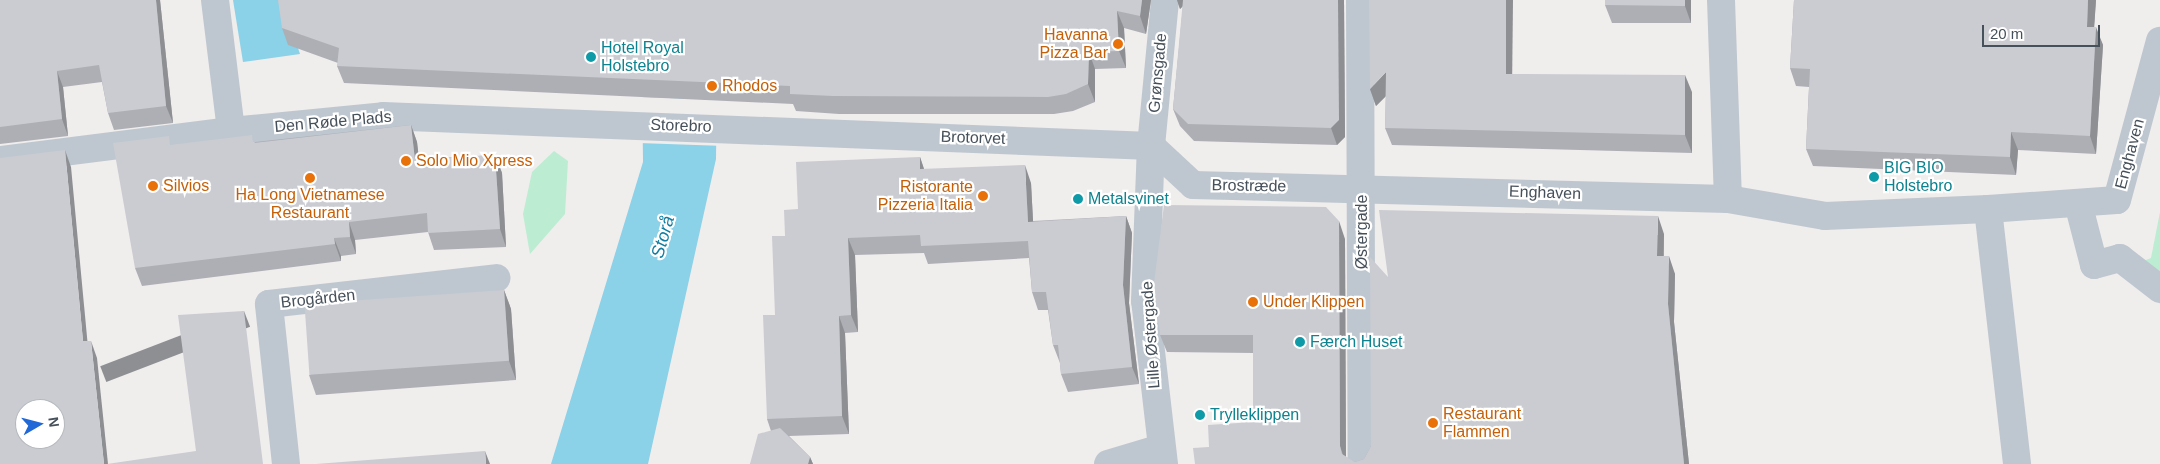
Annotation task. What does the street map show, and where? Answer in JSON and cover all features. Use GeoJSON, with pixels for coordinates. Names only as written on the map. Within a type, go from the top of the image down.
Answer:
{"type":"FeatureCollection","features":[{"type":"Feature","properties":{"kind":"street"},"geometry":{"type":"LineString","coordinates":[[215,0],[232,131]]}},
{"type":"Feature","properties":{"kind":"street","name":"Grønsgade"},"geometry":{"type":"LineString","coordinates":[[1151,146],[1165,0]]}},
{"type":"Feature","properties":{"kind":"street","name":"Østergade"},"geometry":{"type":"LineString","coordinates":[[1360,0],[1362,464]]}},
{"type":"Feature","properties":{"kind":"street"},"geometry":{"type":"LineString","coordinates":[[1721,0],[1728,199]]}},
{"type":"Feature","properties":{"kind":"street","name":"Enghaven"},"geometry":{"type":"LineString","coordinates":[[1362,188],[1728,199],[1825,216],[1988,209],[2117,200],[2160,40]]}},
{"type":"Feature","properties":{"kind":"street","name":"Den Røde Plads"},"geometry":{"type":"LineString","coordinates":[[0,160],[232,131],[384,116],[566,122]]}},
{"type":"Feature","properties":{"kind":"street","name":"Storebro"},"geometry":{"type":"LineString","coordinates":[[566,122],[795,131]]}},
{"type":"Feature","properties":{"kind":"street","name":"Brotorvet"},"geometry":{"type":"LineString","coordinates":[[795,131],[1151,146]]}},
{"type":"Feature","properties":{"kind":"street","name":"Brostræde"},"geometry":{"type":"LineString","coordinates":[[1151,146],[1193,185],[1362,188]]}},
{"type":"Feature","properties":{"kind":"street","name":"Lille Østergade"},"geometry":{"type":"LineString","coordinates":[[1151,146],[1145,301],[1163,456]]}},
{"type":"Feature","properties":{"kind":"street"},"geometry":{"type":"LineString","coordinates":[[2078,203],[2094,265],[2120,258],[2160,289]]}},
{"type":"Feature","properties":{"kind":"street"},"geometry":{"type":"LineString","coordinates":[[1988,209],[2018,464]]}},
{"type":"Feature","properties":{"kind":"street","name":"Brogården"},"geometry":{"type":"LineString","coordinates":[[286,464],[268,304],[497,278]]}},
{"type":"Feature","properties":{"kind":"street"},"geometry":{"type":"LineString","coordinates":[[1108,464],[1163,456]]}},
{"type":"Feature","properties":{"kind":"green space"},"geometry":{"type":"Polygon","coordinates":[[[554,151],[568,161],[565,214],[530,254],[523,214],[532,172],[554,151]]]}},
{"type":"Feature","properties":{"kind":"green space"},"geometry":{"type":"Polygon","coordinates":[[[2160,212],[2160,278],[2136,264],[2151,258],[2160,212]]]}},
{"type":"Feature","properties":{"kind":"water"},"geometry":{"type":"Polygon","coordinates":[[[233,0],[282,0],[300,54],[243,62],[233,0]]]}},
{"type":"Feature","properties":{"kind":"water","name":"Storå"},"geometry":{"type":"Polygon","coordinates":[[[718,0],[716,159],[648,464],[551,464],[643,162],[642,77],[718,0]]]}},
{"type":"Feature","properties":{"kind":"pier"},"geometry":{"type":"Polygon","coordinates":[[[640,97],[719,100],[717,146],[638,143],[640,97]]]}},
{"type":"Feature","properties":{"kind":"building"},"geometry":{"type":"Polygon","coordinates":[[[0,0],[156,0],[166,106],[108,113],[99,65],[57,71],[62,119],[0,127],[0,0]]]}},
{"type":"Feature","properties":{"kind":"building","name":"Hotel Royal Holstebro"},"geometry":{"type":"Polygon","coordinates":[[[278,0],[1142,0],[1140,16],[1117,11],[1119,51],[1089,52],[1088,84],[1066,94],[1048,97],[833,96],[790,94],[790,86],[337,66],[339,48],[282,28],[278,0]]]}},
{"type":"Feature","properties":{"kind":"building"},"geometry":{"type":"Polygon","coordinates":[[[1183,0],[1338,0],[1339,120],[1331,128],[1188,124],[1173,109],[1183,0]]]}},
{"type":"Feature","properties":{"kind":"building"},"geometry":{"type":"Polygon","coordinates":[[[1369,0],[1506,0],[1506,74],[1685,75],[1685,135],[1385,128],[1386,72],[1370,89],[1369,0]]]}},
{"type":"Feature","properties":{"kind":"building"},"geometry":{"type":"Polygon","coordinates":[[[1605,0],[1685,0],[1685,6],[1605,5],[1605,0]]]}},
{"type":"Feature","properties":{"kind":"building"},"geometry":{"type":"Polygon","coordinates":[[[1794,0],[2088,0],[2087,27],[2096,27],[2090,136],[2011,132],[2010,157],[1806,149],[1810,69],[1790,68],[1794,0]]]}},
{"type":"Feature","properties":{"kind":"building"},"geometry":{"type":"Polygon","coordinates":[[[411,125],[415,160],[495,155],[500,229],[428,233],[427,213],[349,222],[350,237],[334,238],[335,244],[135,268],[113,143],[169,136],[170,145],[252,135],[253,143],[411,125]]]}},
{"type":"Feature","properties":{"kind":"building"},"geometry":{"type":"Polygon","coordinates":[[[65,150],[83,341],[91,341],[104,464],[0,464],[0,158],[65,150]]]}},
{"type":"Feature","properties":{"kind":"building"},"geometry":{"type":"Polygon","coordinates":[[[920,157],[920,169],[1025,165],[1028,222],[1126,216],[1123,285],[1132,367],[1061,374],[1058,345],[1053,345],[1046,292],[1032,292],[1028,241],[921,246],[920,235],[848,238],[851,315],[839,316],[842,416],[767,419],[763,315],[775,315],[772,236],[785,236],[784,210],[798,209],[796,162],[920,157]]]}},
{"type":"Feature","properties":{"kind":"building"},"geometry":{"type":"Polygon","coordinates":[[[1164,205],[1326,207],[1339,221],[1340,446],[1342,454],[1355,462],[1364,459],[1371,446],[1370,257],[1388,277],[1379,210],[1658,216],[1657,256],[1669,256],[1668,304],[1684,464],[1195,464],[1193,448],[1209,447],[1208,425],[1253,422],[1253,335],[1160,335],[1154,283],[1164,205]]]}},
{"type":"Feature","properties":{"kind":"building"},"geometry":{"type":"Polygon","coordinates":[[[504,290],[509,361],[309,375],[304,304],[504,290]]]}},
{"type":"Feature","properties":{"kind":"building"},"geometry":{"type":"Polygon","coordinates":[[[244,311],[263,464],[107,464],[196,451],[178,315],[244,311]]]}},
{"type":"Feature","properties":{"kind":"building"},"geometry":{"type":"Polygon","coordinates":[[[780,428],[810,457],[808,464],[750,464],[758,434],[780,428]]]}},
{"type":"Feature","properties":{"kind":"building"},"geometry":{"type":"Polygon","coordinates":[[[485,451],[486,464],[316,464],[485,451]]]}},
{"type":"Feature","properties":{"kind":"place","name":"Havanna Pizza Bar"},"geometry":{"type":"Point","coordinates":[1118,44]}},
{"type":"Feature","properties":{"kind":"place","name":"Hotel Royal Holstebro"},"geometry":{"type":"Point","coordinates":[591,57]}},
{"type":"Feature","properties":{"kind":"place","name":"Rhodos"},"geometry":{"type":"Point","coordinates":[712,86]}},
{"type":"Feature","properties":{"kind":"place","name":"Solo Mio Xpress"},"geometry":{"type":"Point","coordinates":[406,161]}},
{"type":"Feature","properties":{"kind":"place","name":"BIG BIO Holstebro"},"geometry":{"type":"Point","coordinates":[1874,177]}},
{"type":"Feature","properties":{"kind":"place","name":"Ha Long Vietnamese Restaurant"},"geometry":{"type":"Point","coordinates":[310,178]}},
{"type":"Feature","properties":{"kind":"place","name":"Silvios"},"geometry":{"type":"Point","coordinates":[153,186]}},
{"type":"Feature","properties":{"kind":"place","name":"Ristorante Pizzeria Italia"},"geometry":{"type":"Point","coordinates":[983,196]}},
{"type":"Feature","properties":{"kind":"place","name":"Metalsvinet"},"geometry":{"type":"Point","coordinates":[1078,199]}},
{"type":"Feature","properties":{"kind":"place","name":"Under Klippen"},"geometry":{"type":"Point","coordinates":[1253,302]}},
{"type":"Feature","properties":{"kind":"place","name":"Færch Huset"},"geometry":{"type":"Point","coordinates":[1300,342]}},
{"type":"Feature","properties":{"kind":"place","name":"Trylleklippen"},"geometry":{"type":"Point","coordinates":[1200,415]}},
{"type":"Feature","properties":{"kind":"place","name":"Restaurant Flammen"},"geometry":{"type":"Point","coordinates":[1433,423]}}]}
